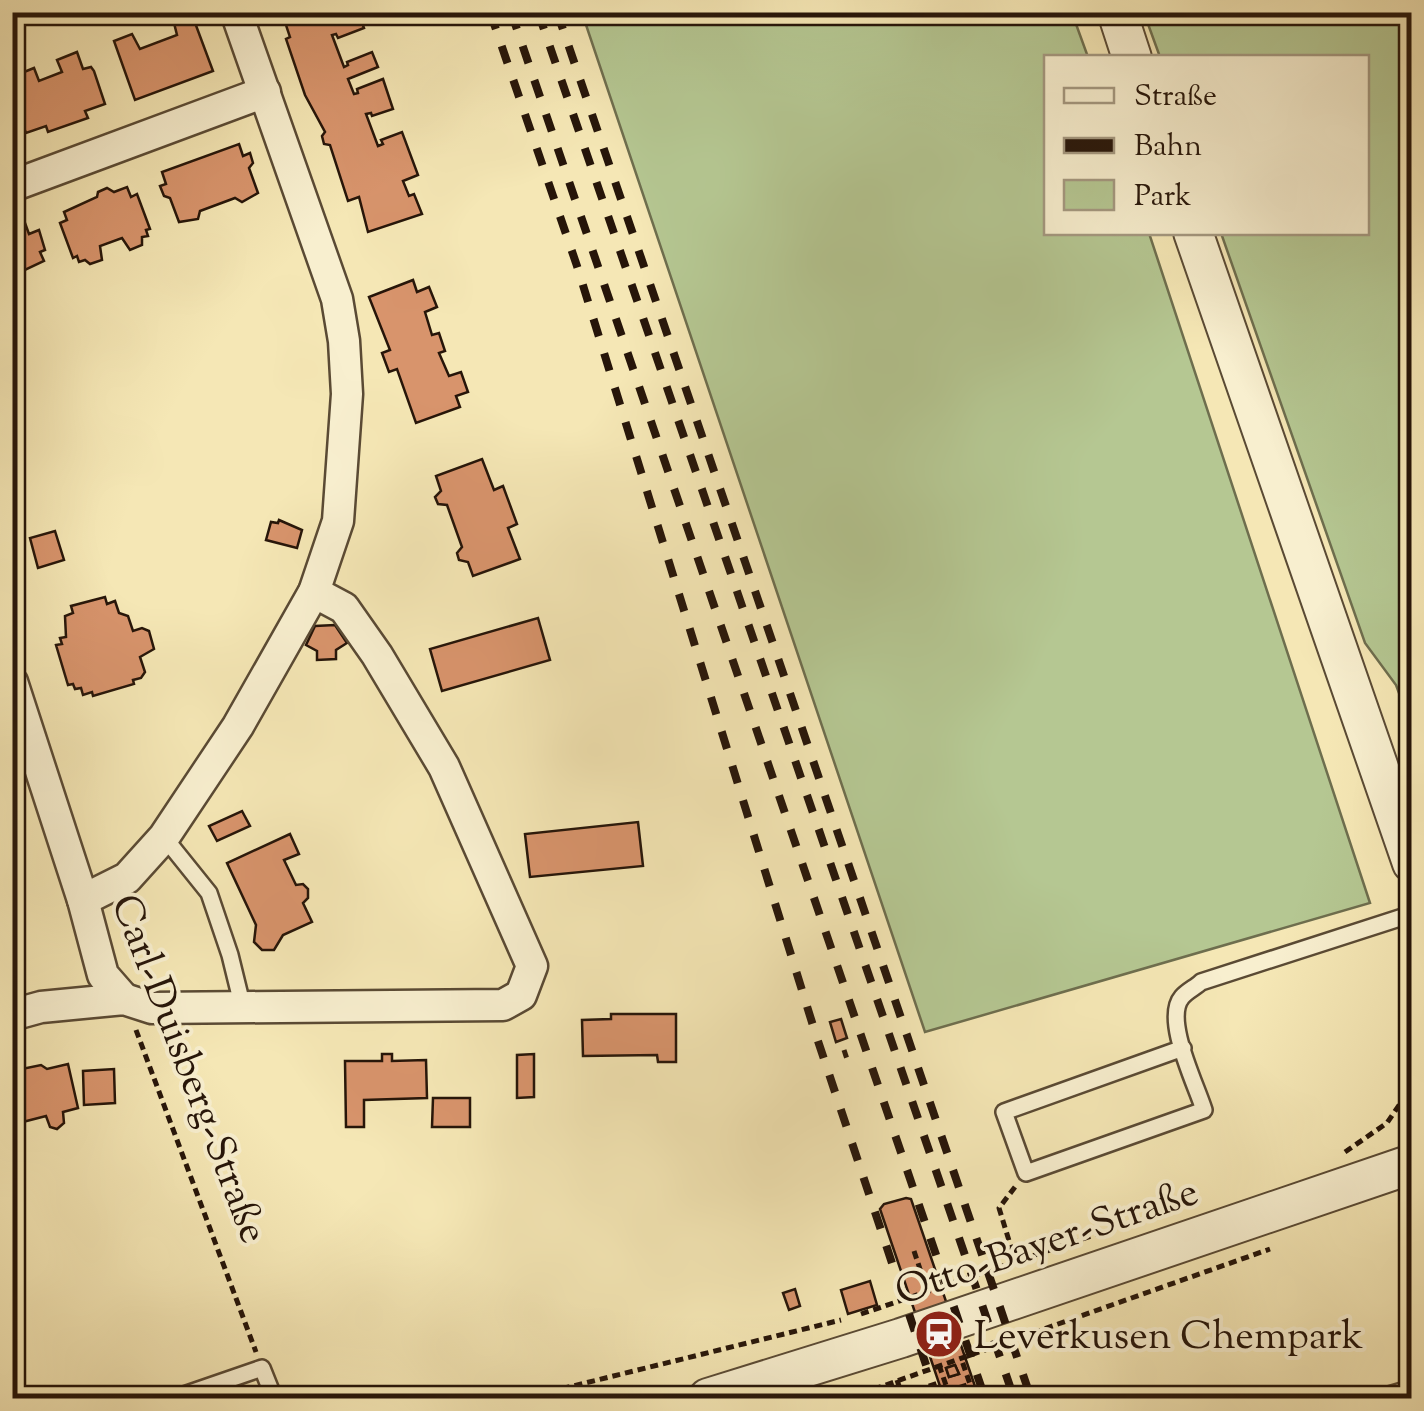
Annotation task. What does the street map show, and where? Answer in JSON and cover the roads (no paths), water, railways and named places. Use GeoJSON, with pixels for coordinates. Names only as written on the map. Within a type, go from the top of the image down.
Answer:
{"type":"FeatureCollection","features":[{"type":"Feature","properties":{"kind":"street"},"geometry":{"type":"LineString","coordinates":[[83,900],[128,878],[164,837],[238,726],[314,592],[338,521],[347,394],[337,299],[236,12]]}},
{"type":"Feature","properties":{"kind":"street"},"geometry":{"type":"LineString","coordinates":[[1117,12],[1131,55]]}},
{"type":"Feature","properties":{"kind":"street"},"geometry":{"type":"LineString","coordinates":[[12,186],[265,92]]}},
{"type":"Feature","properties":{"kind":"street"},"geometry":{"type":"LineString","coordinates":[[1194,235],[1412,863]]}},
{"type":"Feature","properties":{"kind":"street"},"geometry":{"type":"LineString","coordinates":[[12,1015],[41,1007],[124,999],[152,1008],[243,1008],[503,1005],[522,995],[532,966],[444,766],[344,608],[314,592]]}},
{"type":"Feature","properties":{"kind":"street","name":"Carl-Duisberg-Straße"},"geometry":{"type":"LineString","coordinates":[[12,682],[103,974],[124,999]]}},
{"type":"Feature","properties":{"kind":"street","name":"Otto-Bayer-Straße"},"geometry":{"type":"LineString","coordinates":[[708,1398],[900,1338],[1412,1164]]}},
{"type":"Feature","properties":{"kind":"lane"},"geometry":{"type":"LineString","coordinates":[[164,837],[209,893],[243,1008]]}},
{"type":"Feature","properties":{"kind":"lane"},"geometry":{"type":"LineString","coordinates":[[1183,1048],[1004,1112],[1026,1173],[1204,1110],[1174,1020],[1180,998],[1202,982],[1412,914]]}},
{"type":"Feature","properties":{"kind":"lane"},"geometry":{"type":"LineString","coordinates":[[175,1398],[262,1368],[274,1398]]}},
{"type":"Feature","properties":{"kind":"lane"},"geometry":{"type":"LineString","coordinates":[[1378,1398],[1412,1388]]}},
{"type":"Feature","properties":{"kind":"lane"},"geometry":{"type":"LineString","coordinates":[[1338,1398],[1362,1398]]}},
{"type":"Feature","properties":{"kind":"railway"},"geometry":{"type":"LineString","coordinates":[[490,12],[577,266],[815,1032],[937,1398]]}},
{"type":"Feature","properties":{"kind":"railway"},"geometry":{"type":"LineString","coordinates":[[511,12],[985,1398]]}},
{"type":"Feature","properties":{"kind":"railway"},"geometry":{"type":"LineString","coordinates":[[538,12],[1014,1398]]}},
{"type":"Feature","properties":{"kind":"railway"},"geometry":{"type":"LineString","coordinates":[[557,12],[1031,1398]]}},
{"type":"Feature","properties":{"kind":"place","name":"Leverkusen Chempark"},"geometry":{"type":"Point","coordinates":[939,1334]}}]}
